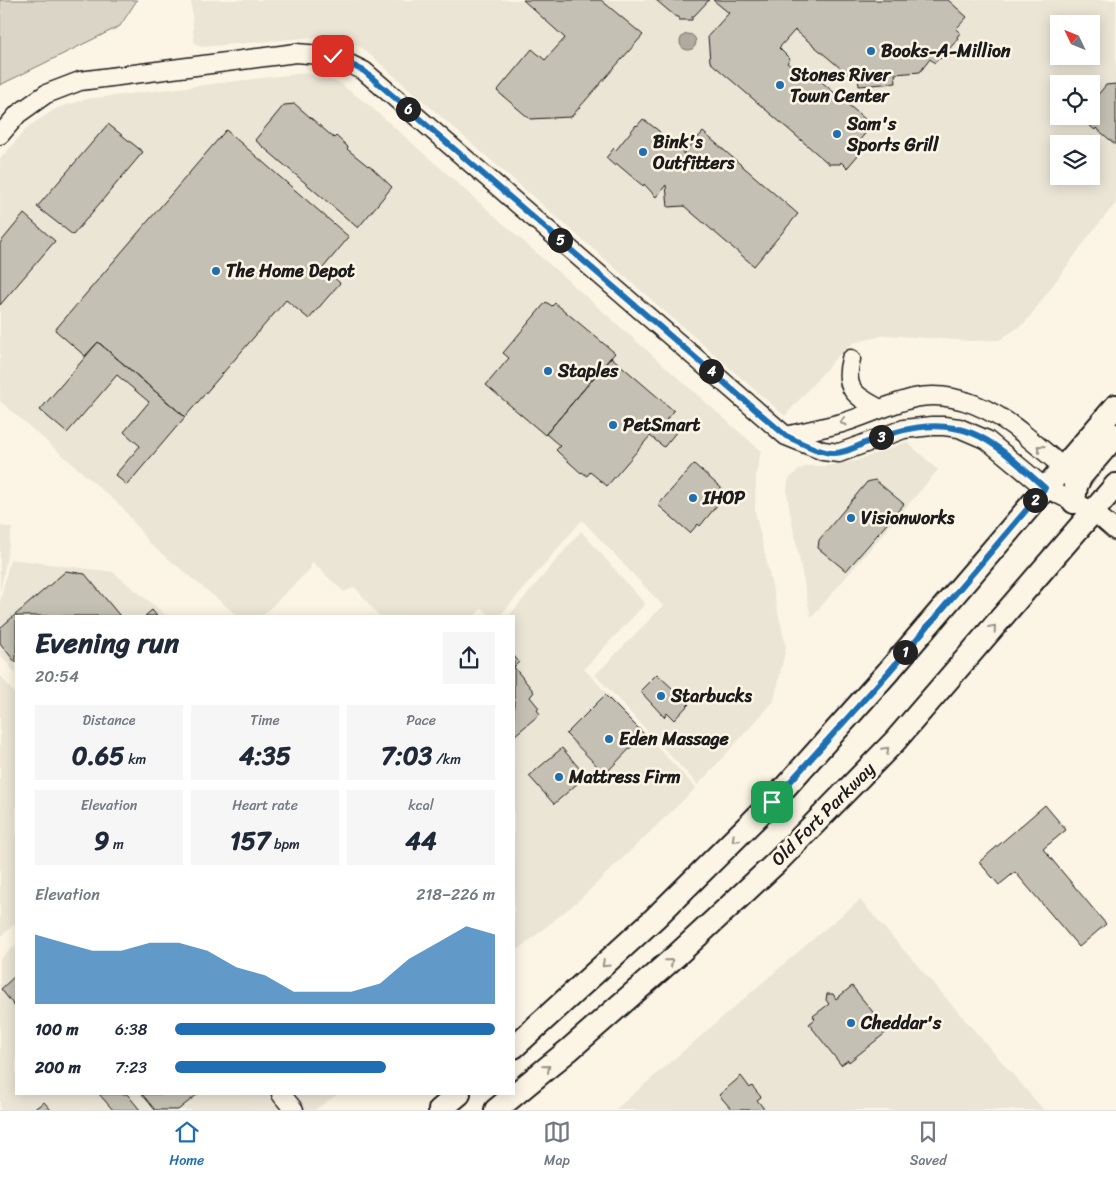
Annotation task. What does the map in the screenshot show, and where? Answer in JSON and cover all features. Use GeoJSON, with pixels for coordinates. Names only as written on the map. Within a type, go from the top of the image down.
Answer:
{"type":"FeatureCollection","features":[{"type":"Feature","properties":{"kind":"main road"},"geometry":{"type":"LineString","coordinates":[[515,1046],[655,918],[772,802],[888,673],[1116,406]]}},
{"type":"Feature","properties":{"kind":"main road"},"geometry":{"type":"LineString","coordinates":[[1081,500],[1081,476],[1116,435]]}},
{"type":"Feature","properties":{"kind":"main road","name":"Old Fort Parkway"},"geometry":{"type":"LineString","coordinates":[[515,1094],[677,955],[778,861],[895,741],[1081,500],[1116,485]]}},
{"type":"Feature","properties":{"kind":"main road"},"geometry":{"type":"LineString","coordinates":[[440,1110],[458,1095]]}},
{"type":"Feature","properties":{"kind":"main road","name":"Old Fort Parkway"},"geometry":{"type":"LineString","coordinates":[[496,1110],[514,1095]]}},
{"type":"Feature","properties":{"kind":"street"},"geometry":{"type":"LineString","coordinates":[[0,135],[18,114],[46,94],[80,81],[296,53],[333,56],[364,71],[786,436],[823,451],[839,453],[904,429],[938,426],[959,428],[987,440],[1045,488],[1081,500]]}},
{"type":"Feature","properties":{"kind":"street"},"geometry":{"type":"LineString","coordinates":[[851,359],[847,373],[851,388],[866,402],[880,409]]}},
{"type":"Feature","properties":{"kind":"street"},"geometry":{"type":"LineString","coordinates":[[786,436],[843,422],[922,397],[953,398],[993,412],[1013,426],[1063,467],[1081,500],[1116,531]]}},
{"type":"Feature","properties":{"kind":"street"},"geometry":{"type":"LineString","coordinates":[[282,1095],[294,1110]]}},
{"type":"Feature","properties":{"kind":"shaded area"},"geometry":{"type":"Polygon","coordinates":[[[0,0],[137,0],[120,26],[0,85],[0,0]]]}},
{"type":"Feature","properties":{"kind":"shaded area"},"geometry":{"type":"Polygon","coordinates":[[[191,0],[1116,0],[1116,203],[1095,228],[1025,323],[999,340],[970,341],[886,335],[853,343],[836,358],[785,416],[362,48],[338,35],[201,47],[194,42],[191,0]]]}},
{"type":"Feature","properties":{"kind":"shaded area"},"geometry":{"type":"Polygon","coordinates":[[[688,34],[696,42],[688,50],[680,42],[688,34]]]}},
{"type":"Feature","properties":{"kind":"shaded area"},"geometry":{"type":"Polygon","coordinates":[[[304,73],[338,82],[370,106],[761,451],[756,475],[755,511],[786,647],[774,701],[698,785],[595,675],[663,606],[582,520],[501,615],[490,615],[482,608],[476,615],[378,615],[355,587],[344,592],[312,562],[310,569],[263,615],[237,615],[149,543],[123,508],[0,401],[0,159],[29,126],[57,108],[87,99],[304,73]]]}},
{"type":"Feature","properties":{"kind":"shaded area"},"geometry":{"type":"Polygon","coordinates":[[[907,442],[938,470],[811,618],[789,507],[788,480],[798,470],[807,466],[825,466],[855,461],[907,442]]]}},
{"type":"Feature","properties":{"kind":"shaded area"},"geometry":{"type":"Polygon","coordinates":[[[0,526],[12,528],[0,593],[0,526]]]}},
{"type":"Feature","properties":{"kind":"shaded area"},"geometry":{"type":"Polygon","coordinates":[[[581,531],[645,604],[584,669],[696,788],[579,900],[515,952],[515,615],[510,615],[581,531]]]}},
{"type":"Feature","properties":{"kind":"shaded area"},"geometry":{"type":"Polygon","coordinates":[[[10,559],[113,572],[166,615],[15,615],[15,673],[0,654],[0,602],[10,559]]]}},
{"type":"Feature","properties":{"kind":"shaded area"},"geometry":{"type":"Polygon","coordinates":[[[0,675],[15,694],[15,924],[0,937],[0,675]]]}},
{"type":"Feature","properties":{"kind":"shaded area"},"geometry":{"type":"Polygon","coordinates":[[[860,900],[1044,1110],[615,1110],[812,940],[860,900]]]}},
{"type":"Feature","properties":{"kind":"shaded area"},"geometry":{"type":"Polygon","coordinates":[[[15,946],[15,1095],[337,1095],[315,1110],[0,1110],[0,959],[15,946]]]}},
{"type":"Feature","properties":{"kind":"building"},"geometry":{"type":"Polygon","coordinates":[[[523,0],[601,0],[643,35],[571,117],[530,119],[497,91],[532,49],[545,60],[565,38],[523,0]]]}},
{"type":"Feature","properties":{"kind":"building"},"geometry":{"type":"Polygon","coordinates":[[[656,0],[709,0],[692,17],[692,20],[679,20],[679,17],[676,17],[656,0]]]}},
{"type":"Feature","properties":{"kind":"building","name":"Stones River Town Center"},"geometry":{"type":"Polygon","coordinates":[[[713,0],[948,0],[967,17],[956,29],[960,33],[957,37],[958,39],[940,59],[935,63],[930,59],[920,72],[895,74],[896,83],[859,86],[858,77],[851,77],[795,30],[779,48],[790,59],[787,63],[798,72],[809,71],[872,125],[859,141],[866,146],[847,168],[841,162],[840,164],[829,164],[710,62],[708,36],[729,13],[713,0]]]}},
{"type":"Feature","properties":{"kind":"building"},"geometry":{"type":"Polygon","coordinates":[[[1116,84],[1116,145],[1096,128],[1095,130],[1089,125],[1100,125],[1100,92],[1106,85],[1116,84]]]}},
{"type":"Feature","properties":{"kind":"building"},"geometry":{"type":"Polygon","coordinates":[[[295,104],[334,138],[336,136],[348,147],[347,149],[369,165],[392,187],[358,228],[255,140],[284,105],[295,104]]]}},
{"type":"Feature","properties":{"kind":"building"},"geometry":{"type":"Polygon","coordinates":[[[643,119],[659,131],[661,135],[665,136],[666,149],[683,147],[683,154],[703,132],[798,214],[754,266],[684,206],[668,207],[666,185],[656,197],[644,184],[643,186],[617,164],[615,166],[606,158],[614,148],[616,150],[643,119]]]}},
{"type":"Feature","properties":{"kind":"building"},"geometry":{"type":"Polygon","coordinates":[[[108,124],[143,152],[73,235],[37,207],[108,124]]]}},
{"type":"Feature","properties":{"kind":"building","name":"The Home Depot"},"geometry":{"type":"Polygon","coordinates":[[[226,130],[349,237],[323,268],[340,283],[309,319],[286,300],[185,417],[98,342],[85,356],[55,330],[226,130]]]}},
{"type":"Feature","properties":{"kind":"building"},"geometry":{"type":"Polygon","coordinates":[[[24,214],[55,241],[0,305],[0,243],[24,214]]]}},
{"type":"Feature","properties":{"kind":"building","name":"Staples"},"geometry":{"type":"Polygon","coordinates":[[[546,302],[552,306],[555,303],[615,353],[545,435],[486,385],[509,358],[503,353],[546,302]]]}},
{"type":"Feature","properties":{"kind":"building"},"geometry":{"type":"Polygon","coordinates":[[[98,342],[185,417],[127,485],[115,475],[140,446],[124,432],[149,402],[117,375],[67,433],[40,410],[98,342]]]}},
{"type":"Feature","properties":{"kind":"building","name":"PetSmart"},"geometry":{"type":"Polygon","coordinates":[[[611,357],[674,411],[666,420],[678,430],[664,447],[650,436],[607,486],[590,472],[587,476],[581,473],[556,450],[560,446],[546,434],[611,357]]]}},
{"type":"Feature","properties":{"kind":"building","name":"IHOP"},"geometry":{"type":"Polygon","coordinates":[[[694,464],[727,493],[700,526],[698,524],[690,533],[658,505],[694,464]]]}},
{"type":"Feature","properties":{"kind":"building"},"geometry":{"type":"Polygon","coordinates":[[[875,480],[904,504],[846,571],[818,548],[819,540],[867,482],[875,480]]]}},
{"type":"Feature","properties":{"kind":"building"},"geometry":{"type":"Polygon","coordinates":[[[66,571],[85,574],[119,615],[15,615],[66,571]]]}},
{"type":"Feature","properties":{"kind":"building"},"geometry":{"type":"Polygon","coordinates":[[[152,610],[156,615],[146,615],[152,610]]]}},
{"type":"Feature","properties":{"kind":"building"},"geometry":{"type":"Polygon","coordinates":[[[15,615],[15,662],[0,643],[0,628],[15,615]]]}},
{"type":"Feature","properties":{"kind":"building"},"geometry":{"type":"Polygon","coordinates":[[[515,657],[519,662],[515,666],[515,657]]]}},
{"type":"Feature","properties":{"kind":"building"},"geometry":{"type":"Polygon","coordinates":[[[515,668],[534,692],[530,697],[539,708],[537,710],[540,714],[515,735],[515,668]]]}},
{"type":"Feature","properties":{"kind":"building"},"geometry":{"type":"Polygon","coordinates":[[[657,674],[689,704],[674,720],[667,713],[664,717],[640,691],[657,674]]]}},
{"type":"Feature","properties":{"kind":"building"},"geometry":{"type":"Polygon","coordinates":[[[605,695],[644,734],[605,774],[566,734],[605,695]]]}},
{"type":"Feature","properties":{"kind":"building"},"geometry":{"type":"Polygon","coordinates":[[[562,748],[586,776],[554,804],[529,776],[562,748]]]}},
{"type":"Feature","properties":{"kind":"building"},"geometry":{"type":"Polygon","coordinates":[[[1045,805],[1066,830],[1043,849],[1106,924],[1079,947],[1015,872],[999,885],[979,862],[1045,805]]]}},
{"type":"Feature","properties":{"kind":"building"},"geometry":{"type":"Polygon","coordinates":[[[15,976],[15,1007],[1,989],[15,976]]]}},
{"type":"Feature","properties":{"kind":"building"},"geometry":{"type":"Polygon","coordinates":[[[852,986],[888,1031],[849,1062],[848,1060],[841,1065],[809,1024],[815,1019],[813,1016],[829,1004],[826,1000],[827,994],[833,994],[836,999],[852,986]]]}},
{"type":"Feature","properties":{"kind":"building"},"geometry":{"type":"Polygon","coordinates":[[[741,1076],[750,1088],[752,1086],[761,1097],[757,1100],[765,1110],[732,1110],[719,1095],[741,1076]]]}},
{"type":"Feature","properties":{"kind":"building"},"geometry":{"type":"Polygon","coordinates":[[[100,1095],[128,1095],[140,1110],[113,1110],[100,1095]]]}},
{"type":"Feature","properties":{"kind":"building"},"geometry":{"type":"Polygon","coordinates":[[[143,1095],[197,1095],[178,1110],[155,1110],[143,1095]]]}},
{"type":"Feature","properties":{"kind":"building"},"geometry":{"type":"Polygon","coordinates":[[[44,1102],[51,1110],[33,1110],[44,1102]]]}},
{"type":"Feature","properties":{"kind":"place","name":"Books-A-Million"},"geometry":{"type":"Point","coordinates":[871,51]}},
{"type":"Feature","properties":{"kind":"place","name":"Stones River Town Center"},"geometry":{"type":"Point","coordinates":[780,85]}},
{"type":"Feature","properties":{"kind":"place","name":"Sam's Sports Grill"},"geometry":{"type":"Point","coordinates":[837,134]}},
{"type":"Feature","properties":{"kind":"place","name":"Bink's Outfitters"},"geometry":{"type":"Point","coordinates":[643,152]}},
{"type":"Feature","properties":{"kind":"place","name":"The Home Depot"},"geometry":{"type":"Point","coordinates":[216,271]}},
{"type":"Feature","properties":{"kind":"place","name":"Staples"},"geometry":{"type":"Point","coordinates":[548,371]}},
{"type":"Feature","properties":{"kind":"place","name":"PetSmart"},"geometry":{"type":"Point","coordinates":[613,425]}},
{"type":"Feature","properties":{"kind":"place","name":"IHOP"},"geometry":{"type":"Point","coordinates":[693,498]}},
{"type":"Feature","properties":{"kind":"place","name":"Visionworks"},"geometry":{"type":"Point","coordinates":[851,518]}},
{"type":"Feature","properties":{"kind":"place","name":"Starbucks"},"geometry":{"type":"Point","coordinates":[661,696]}},
{"type":"Feature","properties":{"kind":"place","name":"Eden Massage"},"geometry":{"type":"Point","coordinates":[609,739]}},
{"type":"Feature","properties":{"kind":"place","name":"Mattress Firm"},"geometry":{"type":"Point","coordinates":[559,777]}},
{"type":"Feature","properties":{"kind":"place","name":"Cheddar's"},"geometry":{"type":"Point","coordinates":[851,1023]}},
{"type":"Feature","properties":{"kind":"route"},"geometry":{"type":"LineString","coordinates":[[333,56],[364,71],[786,436],[823,451],[839,453],[904,429],[932,426],[959,428],[987,440],[1045,488],[888,673],[772,802]]}}]}
